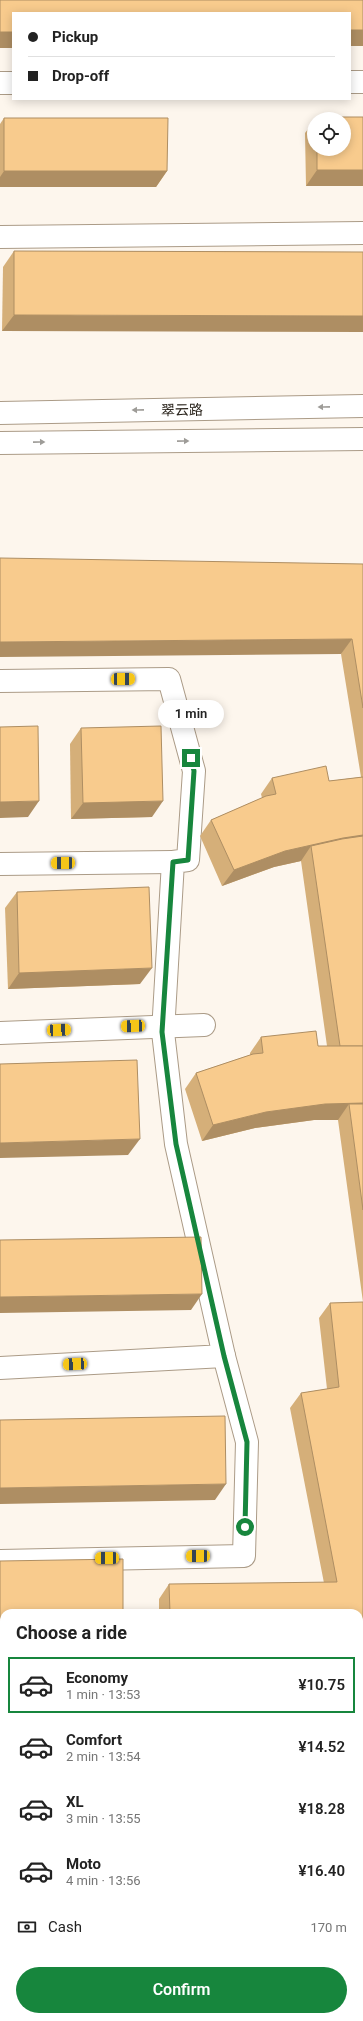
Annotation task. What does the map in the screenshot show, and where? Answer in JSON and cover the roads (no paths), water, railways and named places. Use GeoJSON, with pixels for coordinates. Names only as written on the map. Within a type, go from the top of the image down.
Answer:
{"type":"FeatureCollection","features":[{"type":"Feature","properties":{"kind":"street"},"geometry":{"type":"LineString","coordinates":[[351,82],[363,82]]}},
{"type":"Feature","properties":{"kind":"street"},"geometry":{"type":"LineString","coordinates":[[0,83],[12,83]]}},
{"type":"Feature","properties":{"kind":"street"},"geometry":{"type":"LineString","coordinates":[[0,237],[363,233]]}},
{"type":"Feature","properties":{"kind":"street","name":"翠云路"},"geometry":{"type":"LineString","coordinates":[[0,413],[363,406]]}},
{"type":"Feature","properties":{"kind":"street"},"geometry":{"type":"LineString","coordinates":[[0,443],[363,439]]}},
{"type":"Feature","properties":{"kind":"street"},"geometry":{"type":"LineString","coordinates":[[0,681],[169,679],[194,771],[188,860],[173,862],[0,864]]}},
{"type":"Feature","properties":{"kind":"street"},"geometry":{"type":"LineString","coordinates":[[0,1561],[244,1556],[247,1442],[224,1356],[176,1144],[163,1025],[173,862]]}},
{"type":"Feature","properties":{"kind":"street"},"geometry":{"type":"LineString","coordinates":[[0,1032],[204,1024]]}},
{"type":"Feature","properties":{"kind":"street"},"geometry":{"type":"LineString","coordinates":[[0,1368],[224,1356]]}}]}
